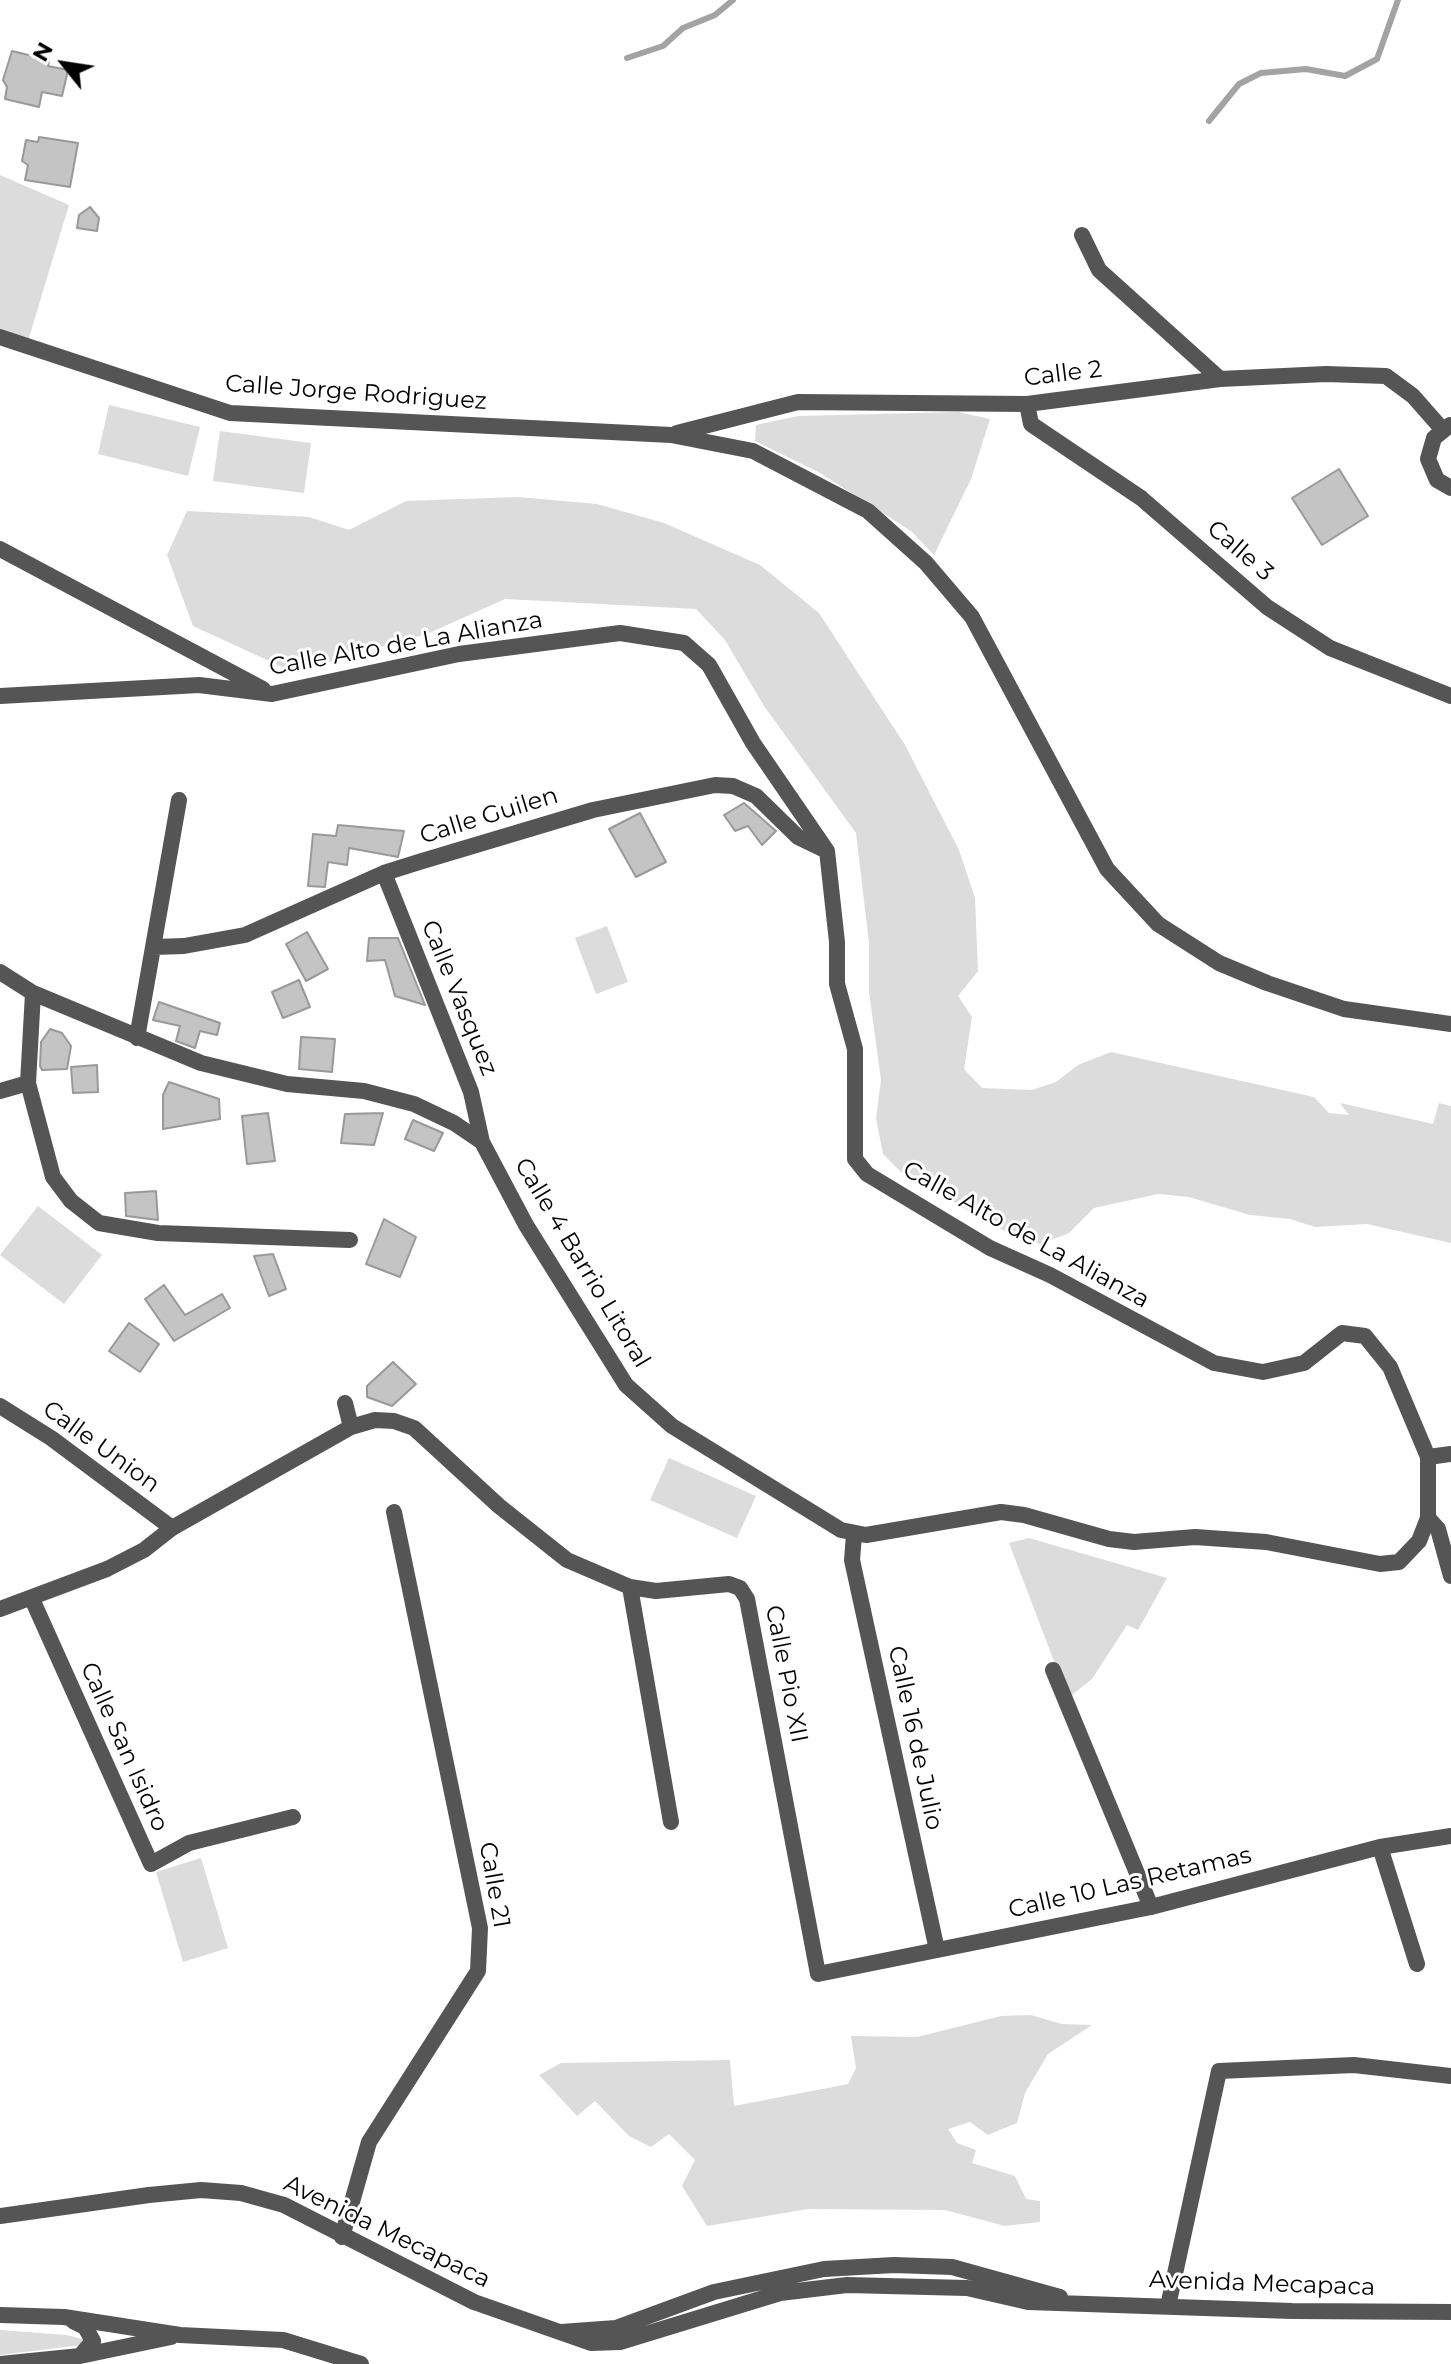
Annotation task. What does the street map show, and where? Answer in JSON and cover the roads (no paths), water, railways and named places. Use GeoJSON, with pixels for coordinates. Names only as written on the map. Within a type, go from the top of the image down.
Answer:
{"type":"FeatureCollection","features":[{"type":"Feature","properties":{"kind":"street"},"geometry":{"type":"LineString","coordinates":[[1082,235],[1099,270],[1220,379]]}},
{"type":"Feature","properties":{"kind":"street","name":"Calle Jorge Rodriguez"},"geometry":{"type":"LineString","coordinates":[[0,337],[230,413],[671,435]]}},
{"type":"Feature","properties":{"kind":"street","name":"Calle 2"},"geometry":{"type":"LineString","coordinates":[[671,435],[798,402],[1027,404],[1220,379],[1386,376],[1446,427]]}},
{"type":"Feature","properties":{"kind":"street","name":"Calle 3"},"geometry":{"type":"LineString","coordinates":[[1027,404],[1031,424],[1141,498],[1267,607],[1330,648],[1451,696]]}},
{"type":"Feature","properties":{"kind":"street"},"geometry":{"type":"LineString","coordinates":[[1446,427],[1429,448],[1428,459],[1437,480],[1451,488]]}},
{"type":"Feature","properties":{"kind":"street"},"geometry":{"type":"LineString","coordinates":[[671,435],[753,451],[868,511],[926,563],[972,617],[1107,869],[1158,924],[1219,963],[1280,988],[1344,1009],[1451,1024]]}},
{"type":"Feature","properties":{"kind":"street"},"geometry":{"type":"LineString","coordinates":[[0,549],[194,649],[272,694]]}},
{"type":"Feature","properties":{"kind":"street","name":"Calle Alto de La Alianza"},"geometry":{"type":"LineString","coordinates":[[0,696],[199,685],[272,694],[459,654],[620,633],[684,643],[709,665],[753,743],[827,851],[837,942],[837,984],[855,1049],[855,1159],[867,1174],[990,1248],[1050,1275],[1214,1363],[1263,1372],[1304,1363],[1342,1333],[1365,1336],[1390,1367],[1428,1457]]}},
{"type":"Feature","properties":{"kind":"street","name":"Calle Guilen"},"geometry":{"type":"LineString","coordinates":[[154,947],[184,946],[245,935],[384,873],[593,810],[715,785],[733,786],[756,796],[798,837],[827,851]]}},
{"type":"Feature","properties":{"kind":"street"},"geometry":{"type":"LineString","coordinates":[[137,1038],[179,800]]}},
{"type":"Feature","properties":{"kind":"street","name":"Calle Vasquez"},"geometry":{"type":"LineString","coordinates":[[384,873],[471,1092],[482,1142]]}},
{"type":"Feature","properties":{"kind":"street","name":"Calle 4 Barrio Litoral"},"geometry":{"type":"LineString","coordinates":[[0,972],[33,993],[201,1063],[273,1080],[364,1091],[414,1104],[454,1123],[482,1142],[526,1225],[626,1385],[672,1426],[854,1535]]}},
{"type":"Feature","properties":{"kind":"street"},"geometry":{"type":"LineString","coordinates":[[33,993],[28,1083],[53,1177],[71,1201],[99,1223],[158,1233],[350,1240]]}},
{"type":"Feature","properties":{"kind":"street"},"geometry":{"type":"LineString","coordinates":[[0,1091],[28,1083]]}},
{"type":"Feature","properties":{"kind":"street"},"geometry":{"type":"LineString","coordinates":[[0,1609],[107,1569],[144,1550],[172,1528],[351,1427],[345,1403]]}},
{"type":"Feature","properties":{"kind":"street","name":"Calle Union"},"geometry":{"type":"LineString","coordinates":[[0,1406],[51,1438],[172,1528]]}},
{"type":"Feature","properties":{"kind":"street","name":"Calle Pio XII"},"geometry":{"type":"LineString","coordinates":[[351,1427],[375,1420],[394,1421],[414,1428],[499,1506],[567,1560],[630,1587],[656,1591],[729,1584],[740,1588],[747,1599],[818,1974]]}},
{"type":"Feature","properties":{"kind":"street"},"geometry":{"type":"LineString","coordinates":[[854,1535],[1001,1512],[1038,1518],[1109,1539],[1134,1542],[1195,1537],[1266,1542],[1380,1564],[1399,1562],[1409,1556],[1428,1518],[1428,1457],[1451,1454]]}},
{"type":"Feature","properties":{"kind":"street","name":"Calle 21"},"geometry":{"type":"LineString","coordinates":[[342,2237],[369,2142],[478,1971],[480,1928],[394,1512]]}},
{"type":"Feature","properties":{"kind":"street"},"geometry":{"type":"LineString","coordinates":[[1428,1518],[1438,1529],[1451,1576]]}},
{"type":"Feature","properties":{"kind":"street","name":"Calle 16 de Julio"},"geometry":{"type":"LineString","coordinates":[[854,1535],[852,1560],[937,1950]]}},
{"type":"Feature","properties":{"kind":"street"},"geometry":{"type":"LineString","coordinates":[[630,1587],[671,1822]]}},
{"type":"Feature","properties":{"kind":"street","name":"Calle San Isidro"},"geometry":{"type":"LineString","coordinates":[[32,1599],[151,1864],[189,1843],[293,1817]]}},
{"type":"Feature","properties":{"kind":"street"},"geometry":{"type":"LineString","coordinates":[[1053,1670],[1151,1907]]}},
{"type":"Feature","properties":{"kind":"street","name":"Calle 10 Las Retamas"},"geometry":{"type":"LineString","coordinates":[[818,1974],[1151,1907],[1380,1847],[1451,1836]]}},
{"type":"Feature","properties":{"kind":"street"},"geometry":{"type":"LineString","coordinates":[[1380,1847],[1417,1964]]}},
{"type":"Feature","properties":{"kind":"street"},"geometry":{"type":"LineString","coordinates":[[1168,2306],[1219,2071],[1354,2065],[1451,2076]]}},
{"type":"Feature","properties":{"kind":"street","name":"Avenida Mecapaca"},"geometry":{"type":"LineString","coordinates":[[0,2216],[149,2195],[228,2192],[284,2205],[474,2302],[591,2343],[620,2342],[780,2293],[847,2285],[967,2288],[1028,2302],[1071,2301],[1292,2311],[1451,2312]]}},
{"type":"Feature","properties":{"kind":"street"},"geometry":{"type":"LineString","coordinates":[[0,2315],[64,2317],[180,2335],[283,2340],[361,2364]]}},
{"type":"Feature","properties":{"kind":"street"},"geometry":{"type":"LineString","coordinates":[[64,2317],[91,2333],[93,2341],[80,2356]]}},
{"type":"Feature","properties":{"kind":"street"},"geometry":{"type":"LineString","coordinates":[[0,2364],[80,2356],[180,2335]]}},
{"type":"Feature","properties":{"kind":"waterway"},"geometry":{"type":"LineString","coordinates":[[627,58],[663,46],[683,28],[715,15],[733,0]]}},
{"type":"Feature","properties":{"kind":"waterway"},"geometry":{"type":"LineString","coordinates":[[1209,121],[1239,84],[1261,73],[1306,69],[1345,76],[1377,59],[1398,0]]}}]}
